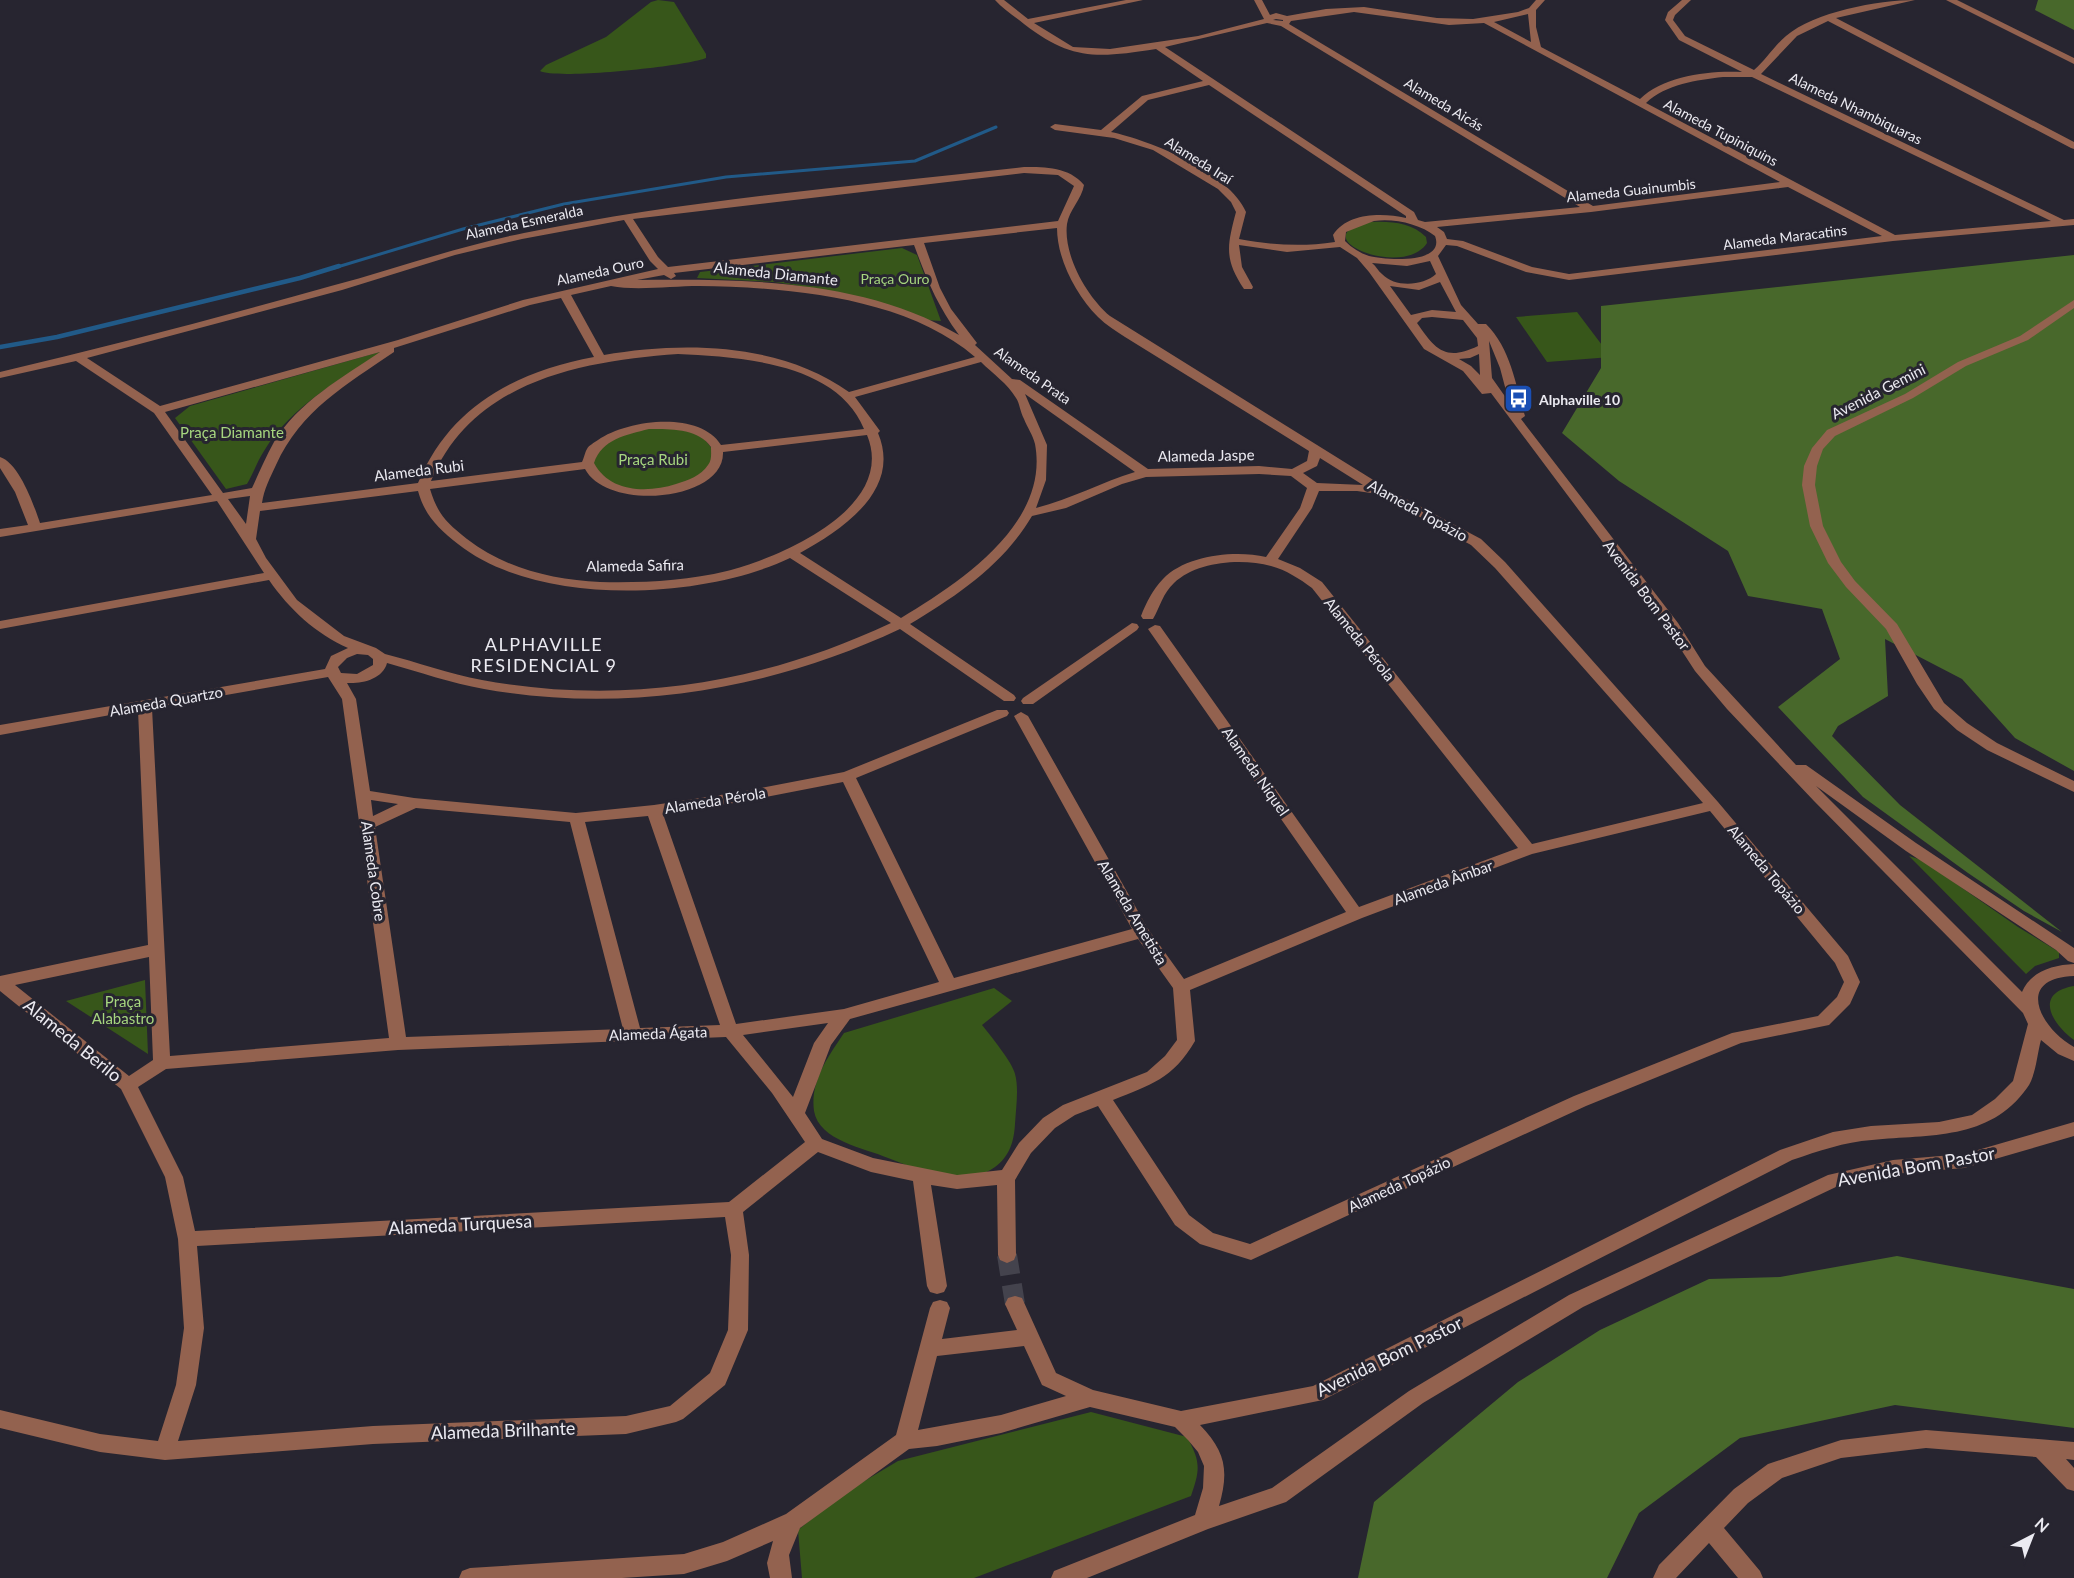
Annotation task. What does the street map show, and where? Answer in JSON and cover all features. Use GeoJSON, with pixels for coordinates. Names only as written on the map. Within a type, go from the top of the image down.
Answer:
{"type":"FeatureCollection","features":[{"type":"Feature","properties":{"kind":"street"},"geometry":{"type":"LineString","coordinates":[[999,0],[1064,46],[1090,54],[1112,53],[1276,20],[1348,9],[1380,11],[1440,21],[1486,21],[1509,18],[1532,10]]}},
{"type":"Feature","properties":{"kind":"street"},"geometry":{"type":"LineString","coordinates":[[1029,21],[1140,0]]}},
{"type":"Feature","properties":{"kind":"street"},"geometry":{"type":"LineString","coordinates":[[1537,48],[1532,27],[1532,10],[1538,0]]}},
{"type":"Feature","properties":{"kind":"street","name":"Alameda Nhambiquaras"},"geometry":{"type":"LineString","coordinates":[[1687,0],[1671,14],[1669,20],[1682,38],[2068,222]]}},
{"type":"Feature","properties":{"kind":"street"},"geometry":{"type":"LineString","coordinates":[[1640,104],[1646,95],[1664,86],[1719,76],[1740,74],[1758,76],[1786,40],[1796,32],[1829,18],[1911,0]]}},
{"type":"Feature","properties":{"kind":"street"},"geometry":{"type":"LineString","coordinates":[[1950,0],[2074,61]]}},
{"type":"Feature","properties":{"kind":"street","name":"Alameda Aicás"},"geometry":{"type":"LineString","coordinates":[[1260,3],[1276,20],[1591,209]]}},
{"type":"Feature","properties":{"kind":"street"},"geometry":{"type":"LineString","coordinates":[[1829,18],[2074,146]]}},
{"type":"Feature","properties":{"kind":"street","name":"Alameda Tupiniquins"},"geometry":{"type":"LineString","coordinates":[[1486,21],[1893,238]]}},
{"type":"Feature","properties":{"kind":"street"},"geometry":{"type":"LineString","coordinates":[[1156,45],[1410,214],[1413,221]]}},
{"type":"Feature","properties":{"kind":"street"},"geometry":{"type":"LineString","coordinates":[[1739,67],[1768,62]]}},
{"type":"Feature","properties":{"kind":"street"},"geometry":{"type":"LineString","coordinates":[[1104,134],[1145,98],[1209,82]]}},
{"type":"Feature","properties":{"kind":"street","name":"Alameda Iraí"},"geometry":{"type":"LineString","coordinates":[[1055,127],[1129,139],[1169,154],[1213,182],[1234,199],[1241,212],[1232,252],[1235,269],[1248,287]]}},
{"type":"Feature","properties":{"kind":"street","name":"Alameda Esmeralda"},"geometry":{"type":"LineString","coordinates":[[0,375],[78,357],[338,288],[452,253],[522,236],[626,216],[1024,170],[1047,171],[1068,176],[1078,185],[1078,191],[1062,224]]}},
{"type":"Feature","properties":{"kind":"street","name":"Alameda Guainumbis"},"geometry":{"type":"LineString","coordinates":[[1425,225],[1591,209],[1788,184]]}},
{"type":"Feature","properties":{"kind":"street"},"geometry":{"type":"LineString","coordinates":[[1381,217],[1390,211],[1391,203]]}},
{"type":"Feature","properties":{"kind":"street"},"geometry":{"type":"LineString","coordinates":[[626,216],[654,259],[678,282]]}},
{"type":"Feature","properties":{"kind":"street"},"geometry":{"type":"LineString","coordinates":[[1233,241],[1282,250],[1341,244],[1361,257],[1376,261],[1407,262],[1432,256],[1440,249],[1440,238],[1425,225],[1381,217],[1361,220],[1346,226],[1340,231],[1341,244]]}},
{"type":"Feature","properties":{"kind":"street","name":"Alameda Guainumbis"},"geometry":{"type":"LineString","coordinates":[[1440,238],[1476,219]]}},
{"type":"Feature","properties":{"kind":"street","name":"Alameda Maracatins"},"geometry":{"type":"LineString","coordinates":[[1440,238],[1502,258],[1530,270],[1569,277],[1893,238],[2068,222]]}},
{"type":"Feature","properties":{"kind":"street","name":"Alameda Ouro"},"geometry":{"type":"LineString","coordinates":[[158,410],[402,342],[497,310],[665,272],[1062,224]]}},
{"type":"Feature","properties":{"kind":"street","name":"Alameda Topázio"},"geometry":{"type":"LineString","coordinates":[[1062,224],[1066,251],[1073,273],[1103,316],[1129,335],[1337,462],[1362,484],[1388,494],[1476,542],[1500,565],[1713,806],[1842,960],[1851,982],[1844,1000],[1823,1021],[1738,1037],[1612,1088],[1251,1252],[1208,1239],[1182,1220],[1102,1098]]}},
{"type":"Feature","properties":{"kind":"street","name":"Alameda Prata"},"geometry":{"type":"LineString","coordinates":[[919,243],[935,288],[946,310],[982,358],[1145,473]]}},
{"type":"Feature","properties":{"kind":"street","name":"Avenida Bom Pastor"},"geometry":{"type":"LineString","coordinates":[[905,1440],[937,1437],[1001,1424],[1090,1398],[1181,1420],[1316,1394],[1786,1155],[1833,1139],[1939,1129],[1977,1121],[2001,1104],[2021,1084],[2033,1017],[1828,807],[1732,706],[1700,668],[1673,626],[1485,378],[1483,338],[1456,306],[1432,256]]}},
{"type":"Feature","properties":{"kind":"street","name":"Avenida Bom Pastor"},"geometry":{"type":"LineString","coordinates":[[1361,257],[1435,353],[1463,366],[1474,375],[1497,407],[1525,433]]}},
{"type":"Feature","properties":{"kind":"street"},"geometry":{"type":"LineString","coordinates":[[1378,279],[1416,288],[1428,285],[1442,274]]}},
{"type":"Feature","properties":{"kind":"street","name":"Alameda Diamante"},"geometry":{"type":"LineString","coordinates":[[333,674],[347,679],[373,668],[426,670],[469,681],[541,693],[599,695],[656,692],[729,682],[793,666],[843,650],[903,625],[943,600],[1004,548],[1026,514],[1035,497],[1041,472],[1041,443],[1022,396],[968,345],[926,323],[839,295],[758,284],[678,282],[615,284]]}},
{"type":"Feature","properties":{"kind":"street"},"geometry":{"type":"LineString","coordinates":[[565,294],[600,358]]}},
{"type":"Feature","properties":{"kind":"street","name":"Avenida Gemini"},"geometry":{"type":"LineString","coordinates":[[2074,303],[2024,338],[1968,360],[1909,396],[1831,433],[1821,444],[1809,469],[1808,497],[1819,531],[1836,565],[1847,580],[1891,624],[1906,646],[1935,702],[1959,724],[2000,750],[2074,787]]}},
{"type":"Feature","properties":{"kind":"street","name":"Avenida Bom Pastor"},"geometry":{"type":"LineString","coordinates":[[1456,306],[1485,328],[1492,337],[1503,359],[1525,433]]}},
{"type":"Feature","properties":{"kind":"street"},"geometry":{"type":"LineString","coordinates":[[1411,323],[1411,319],[1419,315],[1438,312],[1467,318]]}},
{"type":"Feature","properties":{"kind":"street"},"geometry":{"type":"LineString","coordinates":[[250,539],[257,490],[280,442],[297,420],[323,396],[402,342]]}},
{"type":"Feature","properties":{"kind":"street"},"geometry":{"type":"LineString","coordinates":[[1435,353],[1460,358],[1475,354],[1485,347]]}},
{"type":"Feature","properties":{"kind":"street","name":"Alameda Safira"},"geometry":{"type":"LineString","coordinates":[[678,351],[755,357],[787,364],[822,378],[850,395],[874,431],[879,452],[878,468],[872,485],[842,520],[791,553],[762,565],[702,579],[663,584],[613,585],[564,582],[528,574],[490,561],[458,541],[434,516],[423,486],[434,458],[448,437],[485,405],[528,381],[600,358],[678,351]]}},
{"type":"Feature","properties":{"kind":"street","name":"Alameda Diamante"},"geometry":{"type":"LineString","coordinates":[[78,357],[158,410],[250,539],[271,576],[292,603],[339,639],[377,654],[373,668]]}},
{"type":"Feature","properties":{"kind":"street"},"geometry":{"type":"LineString","coordinates":[[850,395],[982,358]]}},
{"type":"Feature","properties":{"kind":"street"},"geometry":{"type":"LineString","coordinates":[[1027,413],[1053,408]]}},
{"type":"Feature","properties":{"kind":"street"},"geometry":{"type":"LineString","coordinates":[[648,426],[687,428],[702,433],[713,441],[718,449],[717,461],[711,471],[692,483],[667,491],[630,492],[613,489],[591,475],[587,465],[589,454],[597,444],[620,432],[648,426]]}},
{"type":"Feature","properties":{"kind":"street"},"geometry":{"type":"LineString","coordinates":[[718,449],[874,431]]}},
{"type":"Feature","properties":{"kind":"street"},"geometry":{"type":"LineString","coordinates":[[1313,463],[1316,449]]}},
{"type":"Feature","properties":{"kind":"street"},"geometry":{"type":"LineString","coordinates":[[0,461],[9,470],[24,497],[35,527]]}},
{"type":"Feature","properties":{"kind":"street"},"geometry":{"type":"LineString","coordinates":[[1337,462],[1313,463],[1294,473],[1314,487],[1362,484]]}},
{"type":"Feature","properties":{"kind":"street","name":"Alameda Rubi"},"geometry":{"type":"LineString","coordinates":[[254,508],[587,465]]}},
{"type":"Feature","properties":{"kind":"street","name":"Alameda Jaspe"},"geometry":{"type":"LineString","coordinates":[[1026,514],[1062,505],[1145,473],[1229,469],[1294,473]]}},
{"type":"Feature","properties":{"kind":"street"},"geometry":{"type":"LineString","coordinates":[[1270,561],[1306,508],[1314,487]]}},
{"type":"Feature","properties":{"kind":"street"},"geometry":{"type":"LineString","coordinates":[[0,532],[257,490]]}},
{"type":"Feature","properties":{"kind":"street"},"geometry":{"type":"LineString","coordinates":[[791,553],[903,625],[1009,698]]}},
{"type":"Feature","properties":{"kind":"street","name":"Alameda Pérola"},"geometry":{"type":"LineString","coordinates":[[1152,622],[1156,597],[1170,579],[1201,563],[1270,561],[1302,574],[1317,585],[1528,850]]}},
{"type":"Feature","properties":{"kind":"street"},"geometry":{"type":"LineString","coordinates":[[0,625],[271,576]]}},
{"type":"Feature","properties":{"kind":"street"},"geometry":{"type":"LineString","coordinates":[[1025,709],[1019,698],[1009,698],[1000,704],[1002,713],[1014,717],[1025,709],[1132,627],[1143,632],[1152,622]]}},
{"type":"Feature","properties":{"kind":"street","name":"Alameda Niquel"},"geometry":{"type":"LineString","coordinates":[[1152,622],[1356,914]]}},
{"type":"Feature","properties":{"kind":"street","name":"Alameda Diamante"},"geometry":{"type":"LineString","coordinates":[[339,639],[349,652]]}},
{"type":"Feature","properties":{"kind":"street"},"geometry":{"type":"LineString","coordinates":[[333,674],[332,663],[349,652],[364,650]]}},
{"type":"Feature","properties":{"kind":"street"},"geometry":{"type":"LineString","coordinates":[[349,699],[373,668]]}},
{"type":"Feature","properties":{"kind":"street","name":"Alameda Cobre"},"geometry":{"type":"LineString","coordinates":[[333,674],[349,699],[398,1044]]}},
{"type":"Feature","properties":{"kind":"street","name":"Alameda Quartzo"},"geometry":{"type":"LineString","coordinates":[[0,730],[333,674]]}},
{"type":"Feature","properties":{"kind":"street"},"geometry":{"type":"LineString","coordinates":[[128,1085],[162,1063],[145,704]]}},
{"type":"Feature","properties":{"kind":"street","name":"Alameda Ametista"},"geometry":{"type":"LineString","coordinates":[[1025,709],[1142,933],[1181,987]]}},
{"type":"Feature","properties":{"kind":"street","name":"Alameda Pérola"},"geometry":{"type":"LineString","coordinates":[[363,795],[381,796],[414,803],[576,818],[654,810],[740,797],[848,776],[1002,713]]}},
{"type":"Feature","properties":{"kind":"street","name":"Avenida Bom Pastor"},"geometry":{"type":"LineString","coordinates":[[1776,750],[1911,847],[2062,946],[2074,957]]}},
{"type":"Feature","properties":{"kind":"street"},"geometry":{"type":"LineString","coordinates":[[848,776],[950,987]]}},
{"type":"Feature","properties":{"kind":"street"},"geometry":{"type":"LineString","coordinates":[[367,825],[414,803]]}},
{"type":"Feature","properties":{"kind":"street","name":"Alameda Âmbar"},"geometry":{"type":"LineString","coordinates":[[1181,987],[1356,914],[1528,850],[1713,806]]}},
{"type":"Feature","properties":{"kind":"street"},"geometry":{"type":"LineString","coordinates":[[654,810],[730,1031],[778,1088],[816,1144],[871,1165],[957,1182],[1009,1175]]}},
{"type":"Feature","properties":{"kind":"street"},"geometry":{"type":"LineString","coordinates":[[576,818],[633,1034]]}},
{"type":"Feature","properties":{"kind":"street","name":"Alameda Ágata"},"geometry":{"type":"LineString","coordinates":[[162,1063],[398,1044],[730,1031],[844,1015],[1142,933]]}},
{"type":"Feature","properties":{"kind":"street"},"geometry":{"type":"LineString","coordinates":[[0,982],[158,949]]}},
{"type":"Feature","properties":{"kind":"street"},"geometry":{"type":"LineString","coordinates":[[2074,970],[2049,974],[2036,982],[2029,995],[2033,1017],[2051,1040],[2074,1055]]}},
{"type":"Feature","properties":{"kind":"street","name":"Alameda Berilo"},"geometry":{"type":"LineString","coordinates":[[0,982],[128,1085],[174,1177],[187,1239],[194,1328],[186,1385],[165,1451]]}},
{"type":"Feature","properties":{"kind":"street"},"geometry":{"type":"LineString","coordinates":[[1007,1255],[1009,1175],[1025,1148],[1049,1123],[1069,1110],[1153,1077],[1171,1061],[1186,1041],[1181,987]]}},
{"type":"Feature","properties":{"kind":"street"},"geometry":{"type":"LineString","coordinates":[[795,1115],[823,1043],[844,1015]]}},
{"type":"Feature","properties":{"kind":"street","name":"Avenida Bom Pastor"},"geometry":{"type":"LineString","coordinates":[[1062,1578],[1204,1521],[1278,1495],[1416,1396],[1576,1301],[1834,1180],[1893,1167],[1964,1161],[2029,1144],[2074,1129]]}},
{"type":"Feature","properties":{"kind":"street"},"geometry":{"type":"LineString","coordinates":[[734,1209],[816,1144]]}},
{"type":"Feature","properties":{"kind":"street"},"geometry":{"type":"LineString","coordinates":[[921,1176],[937,1286]]}},
{"type":"Feature","properties":{"kind":"street","name":"Alameda Turquesa"},"geometry":{"type":"LineString","coordinates":[[187,1239],[734,1209]]}},
{"type":"Feature","properties":{"kind":"street","name":"Alameda Brilhante"},"geometry":{"type":"LineString","coordinates":[[0,1419],[100,1443],[165,1451],[373,1435],[626,1425],[676,1413],[718,1379],[738,1330],[740,1255],[734,1209]]}},
{"type":"Feature","properties":{"kind":"street"},"geometry":{"type":"LineString","coordinates":[[1015,1304],[1049,1379],[1090,1398]]}},
{"type":"Feature","properties":{"kind":"street"},"geometry":{"type":"LineString","coordinates":[[470,1578],[684,1564],[727,1551],[794,1521],[905,1440],[940,1308]]}},
{"type":"Feature","properties":{"kind":"street"},"geometry":{"type":"LineString","coordinates":[[929,1349],[1030,1337]]}},
{"type":"Feature","properties":{"kind":"street"},"geometry":{"type":"LineString","coordinates":[[1181,1420],[1203,1441],[1213,1457],[1217,1480],[1204,1521]]}},
{"type":"Feature","properties":{"kind":"street"},"geometry":{"type":"LineString","coordinates":[[1664,1578],[1741,1496],[1775,1471],[1841,1449],[1926,1439],[2074,1451]]}},
{"type":"Feature","properties":{"kind":"street"},"geometry":{"type":"LineString","coordinates":[[2042,1449],[2074,1482]]}},
{"type":"Feature","properties":{"kind":"street"},"geometry":{"type":"LineString","coordinates":[[781,1578],[777,1570],[780,1546],[794,1521]]}},
{"type":"Feature","properties":{"kind":"street"},"geometry":{"type":"LineString","coordinates":[[1710,1528],[1752,1578]]}},
{"type":"Feature","properties":{"kind":"green space"},"geometry":{"type":"Polygon","coordinates":[[[658,0],[674,2],[706,54],[706,58],[675,65],[623,71],[571,74],[540,71],[546,65],[606,37],[651,2],[658,0]]]}},
{"type":"Feature","properties":{"kind":"green space"},"geometry":{"type":"Polygon","coordinates":[[[2038,0],[2074,0],[2074,30],[2035,10],[2038,0]]]}},
{"type":"Feature","properties":{"kind":"green space"},"geometry":{"type":"Polygon","coordinates":[[[1370,222],[1393,222],[1407,225],[1426,237],[1427,243],[1417,253],[1402,257],[1370,254],[1357,249],[1348,242],[1346,235],[1352,228],[1370,222]]]}},
{"type":"Feature","properties":{"kind":"green space","name":"Praça Ouro"},"geometry":{"type":"Polygon","coordinates":[[[902,248],[917,255],[941,321],[926,320],[873,301],[825,290],[774,282],[697,278],[700,272],[902,248]]]}},
{"type":"Feature","properties":{"kind":"green space"},"geometry":{"type":"Polygon","coordinates":[[[2074,255],[2074,771],[2015,738],[1962,679],[1885,639],[1888,696],[1838,726],[1832,736],[1900,805],[2062,932],[2024,911],[1863,797],[1778,707],[1840,659],[1822,609],[1748,596],[1728,551],[1619,481],[1562,433],[1601,368],[1601,306],[2074,255]]]}},
{"type":"Feature","properties":{"kind":"green space"},"geometry":{"type":"Polygon","coordinates":[[[1577,312],[1611,357],[1547,362],[1516,317],[1577,312]]]}},
{"type":"Feature","properties":{"kind":"green space","name":"Praça Diamante"},"geometry":{"type":"Polygon","coordinates":[[[383,351],[318,395],[288,420],[264,451],[247,484],[226,489],[175,418],[190,406],[383,351]]]}},
{"type":"Feature","properties":{"kind":"green space","name":"Praça Rubi"},"geometry":{"type":"Polygon","coordinates":[[[667,427],[700,434],[715,452],[712,463],[704,472],[680,485],[652,492],[628,490],[593,474],[591,455],[607,441],[636,430],[667,427]]]}},
{"type":"Feature","properties":{"kind":"green space"},"geometry":{"type":"Polygon","coordinates":[[[1909,856],[1922,860],[2018,927],[2059,952],[2059,958],[2035,966],[2026,974],[1909,856]]]}},
{"type":"Feature","properties":{"kind":"green space","name":"Praça Alabastro"},"geometry":{"type":"Polygon","coordinates":[[[145,980],[148,1054],[66,1001],[145,980]]]}},
{"type":"Feature","properties":{"kind":"green space"},"geometry":{"type":"Polygon","coordinates":[[[2074,986],[2074,1040],[2059,1026],[2050,1010],[2050,1002],[2061,990],[2074,986]]]}},
{"type":"Feature","properties":{"kind":"green space"},"geometry":{"type":"Polygon","coordinates":[[[994,988],[1012,1001],[982,1025],[1010,1063],[1016,1080],[1017,1092],[1012,1142],[1008,1153],[1000,1163],[982,1174],[969,1177],[942,1176],[844,1142],[824,1130],[814,1111],[815,1090],[826,1060],[844,1033],[994,988]]]}},
{"type":"Feature","properties":{"kind":"green space"},"geometry":{"type":"Polygon","coordinates":[[[1897,1256],[2074,1289],[2074,1428],[1895,1405],[1740,1438],[1639,1513],[1607,1578],[1358,1578],[1374,1502],[1518,1382],[1600,1330],[1709,1279],[1780,1277],[1897,1256]]]}},
{"type":"Feature","properties":{"kind":"green space"},"geometry":{"type":"Polygon","coordinates":[[[1091,1412],[1187,1437],[1195,1453],[1198,1466],[1191,1496],[974,1578],[802,1578],[798,1530],[841,1495],[898,1461],[1091,1412]]]}},
{"type":"Feature","properties":{"kind":"waterway"},"geometry":{"type":"LineString","coordinates":[[334,268],[463,229],[564,204],[726,177],[915,161],[996,127]]}},
{"type":"Feature","properties":{"kind":"waterway"},"geometry":{"type":"LineString","coordinates":[[0,347],[57,337],[300,278],[339,266]]}},
{"type":"Feature","properties":{"kind":"tunnel"},"geometry":{"type":"LineString","coordinates":[[1007,1255],[1015,1304]]}},
{"type":"Feature","properties":{"kind":"place","name":"Alphaville 10"},"geometry":{"type":"Point","coordinates":[1518,399]}},
{"type":"Feature","properties":{"kind":"district","name":"ALPHAVILLE RESIDENCIAL 9"},"geometry":{"type":"Point","coordinates":[544,654]}}]}
